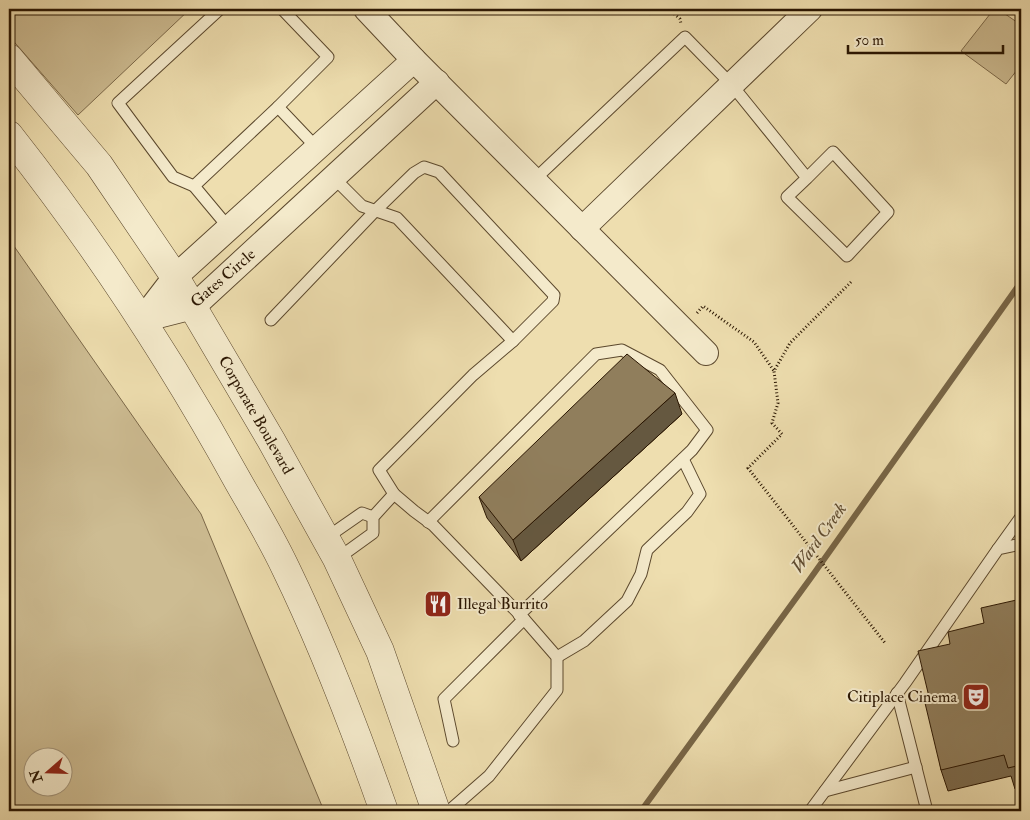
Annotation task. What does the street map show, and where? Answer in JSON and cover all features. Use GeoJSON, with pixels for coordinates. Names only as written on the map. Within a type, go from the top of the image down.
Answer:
{"type":"FeatureCollection","features":[{"type":"Feature","properties":{"kind":"street"},"geometry":{"type":"LineString","coordinates":[[366,9],[414,60],[706,353]]}},
{"type":"Feature","properties":{"kind":"street"},"geometry":{"type":"LineString","coordinates":[[582,229],[730,84],[810,9]]}},
{"type":"Feature","properties":{"kind":"street","name":"Corporate Boulevard"},"geometry":{"type":"LineString","coordinates":[[9,58],[99,165],[175,277],[271,440],[331,549],[380,651],[436,811]]}},
{"type":"Feature","properties":{"kind":"street","name":"Gates Circle"},"geometry":{"type":"LineString","coordinates":[[142,320],[175,277],[414,60]]}},
{"type":"Feature","properties":{"kind":"street","name":"Gates Circle"},"geometry":{"type":"LineString","coordinates":[[142,320],[193,307],[437,82]]}},
{"type":"Feature","properties":{"kind":"street"},"geometry":{"type":"LineString","coordinates":[[9,135],[56,194],[126,294],[212,432],[286,568],[347,708],[384,811]]}},
{"type":"Feature","properties":{"kind":"lane"},"geometry":{"type":"LineString","coordinates":[[220,9],[118,103],[173,177],[194,186],[229,228]]}},
{"type":"Feature","properties":{"kind":"lane"},"geometry":{"type":"LineString","coordinates":[[194,186],[328,57],[282,9]]}},
{"type":"Feature","properties":{"kind":"lane"},"geometry":{"type":"LineString","coordinates":[[534,180],[685,37],[730,84],[807,178]]}},
{"type":"Feature","properties":{"kind":"lane"},"geometry":{"type":"LineString","coordinates":[[278,107],[317,148]]}},
{"type":"Feature","properties":{"kind":"lane"},"geometry":{"type":"LineString","coordinates":[[833,152],[888,212],[847,256],[788,197],[807,178],[833,152]]}},
{"type":"Feature","properties":{"kind":"lane"},"geometry":{"type":"LineString","coordinates":[[271,320],[376,210],[414,173],[424,167],[439,172],[554,295],[553,301],[473,375],[379,470],[394,494],[428,522],[521,617],[557,657],[557,690],[489,776],[449,811]]}},
{"type":"Feature","properties":{"kind":"lane"},"geometry":{"type":"LineString","coordinates":[[334,177],[362,206],[397,218],[513,340]]}},
{"type":"Feature","properties":{"kind":"lane"},"geometry":{"type":"LineString","coordinates":[[428,522],[596,354],[622,350],[660,370],[707,430],[692,450],[521,617],[444,698],[453,741]]}},
{"type":"Feature","properties":{"kind":"lane"},"geometry":{"type":"LineString","coordinates":[[557,657],[584,641],[627,601],[641,574],[647,550],[688,512],[700,494],[683,459]]}},
{"type":"Feature","properties":{"kind":"lane"},"geometry":{"type":"LineString","coordinates":[[331,549],[373,532],[373,517],[394,494]]}},
{"type":"Feature","properties":{"kind":"lane"},"geometry":{"type":"LineString","coordinates":[[331,549],[362,513],[373,517]]}},
{"type":"Feature","properties":{"kind":"lane"},"geometry":{"type":"LineString","coordinates":[[810,811],[897,693],[1021,517]]}},
{"type":"Feature","properties":{"kind":"lane"},"geometry":{"type":"LineString","coordinates":[[998,549],[1021,544]]}},
{"type":"Feature","properties":{"kind":"lane"},"geometry":{"type":"LineString","coordinates":[[897,693],[926,811]]}},
{"type":"Feature","properties":{"kind":"lane"},"geometry":{"type":"LineString","coordinates":[[825,791],[916,767]]}},
{"type":"Feature","properties":{"kind":"path"},"geometry":{"type":"LineString","coordinates":[[649,14],[655,9]]}},
{"type":"Feature","properties":{"kind":"path"},"geometry":{"type":"LineString","coordinates":[[774,371],[790,343],[851,282]]}},
{"type":"Feature","properties":{"kind":"path"},"geometry":{"type":"LineString","coordinates":[[681,328],[703,306],[754,342],[774,371],[778,403],[772,423],[782,434],[748,468],[885,643]]}},
{"type":"Feature","properties":{"kind":"shaded area"},"geometry":{"type":"Polygon","coordinates":[[[9,9],[190,9],[78,115],[9,36],[9,9]]]}},
{"type":"Feature","properties":{"kind":"shaded area"},"geometry":{"type":"Polygon","coordinates":[[[994,9],[998,9],[1021,25],[1021,65],[1006,84],[961,51],[994,9]]]}},
{"type":"Feature","properties":{"kind":"shaded area"},"geometry":{"type":"Polygon","coordinates":[[[9,239],[201,514],[324,811],[9,811],[9,239]]]}},
{"type":"Feature","properties":{"kind":"building"},"geometry":{"type":"Polygon","coordinates":[[[627,354],[675,393],[513,540],[479,497],[627,354]]]}},
{"type":"Feature","properties":{"kind":"building","name":"Citiplace Cinema"},"geometry":{"type":"Polygon","coordinates":[[[1021,599],[1021,765],[1008,768],[1004,755],[941,770],[925,703],[930,701],[918,651],[950,644],[948,632],[984,623],[981,608],[1021,599]]]}},
{"type":"Feature","properties":{"kind":"waterway","name":"Ward Creek"},"geometry":{"type":"LineString","coordinates":[[641,811],[810,579],[1021,282]]}},
{"type":"Feature","properties":{"kind":"place","name":"Illegal Burrito"},"geometry":{"type":"Point","coordinates":[438,604]}},
{"type":"Feature","properties":{"kind":"place","name":"Citiplace Cinema"},"geometry":{"type":"Point","coordinates":[976,697]}}]}
